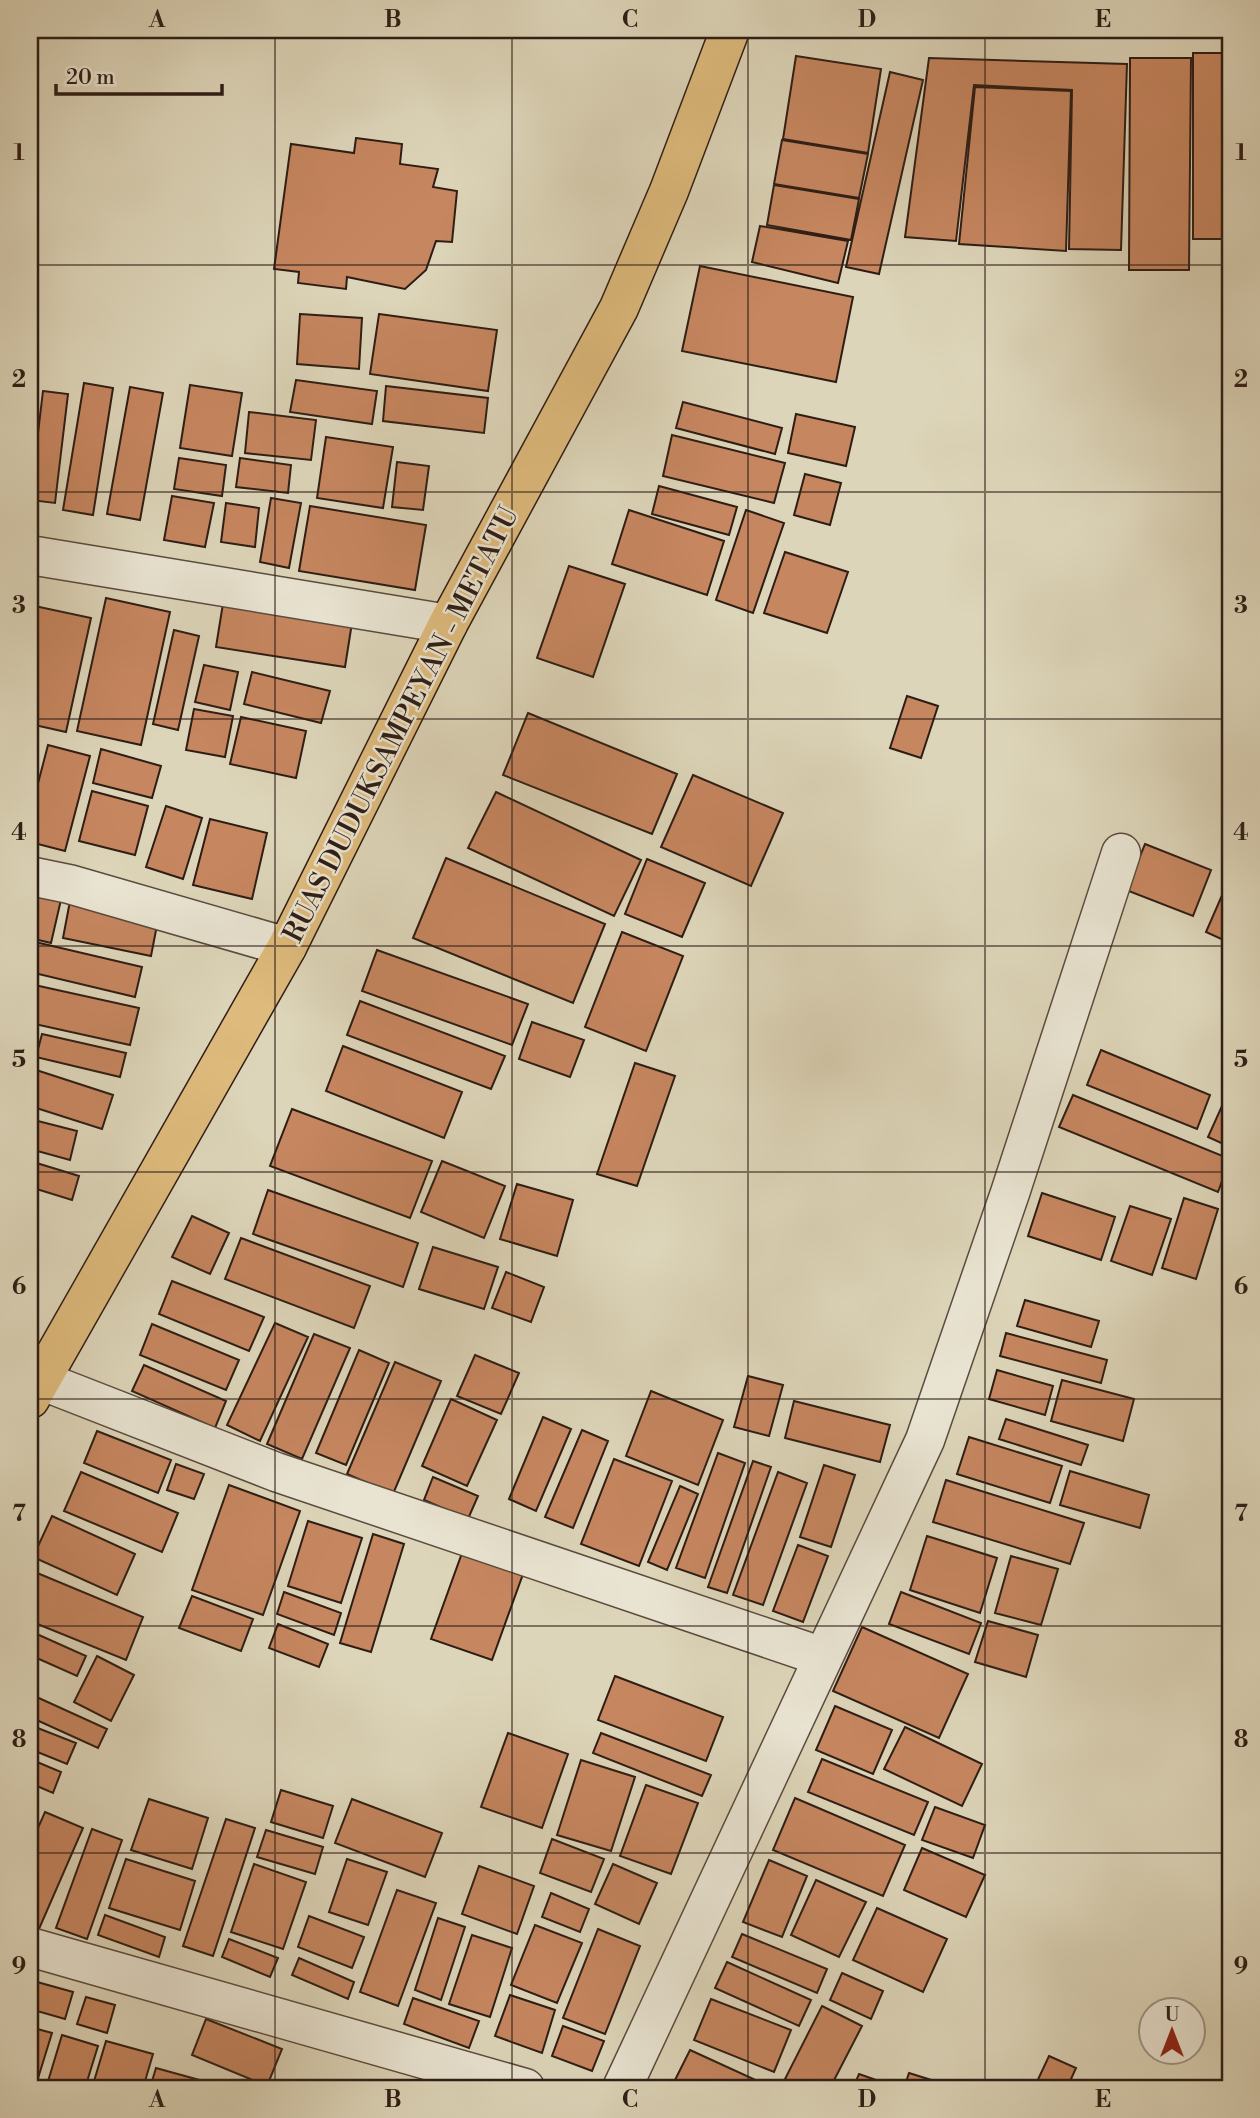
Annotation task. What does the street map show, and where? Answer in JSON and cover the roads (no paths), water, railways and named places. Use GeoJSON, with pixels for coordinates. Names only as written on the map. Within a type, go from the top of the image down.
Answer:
{"type":"FeatureCollection","features":[{"type":"Feature","properties":{"kind":"main road","name":"RUAS DUDUKSAMPEYAN - METATU"},"geometry":{"type":"LineString","coordinates":[[35,1390],[287,947],[448,624],[619,308],[668,191],[730,30]]}},
{"type":"Feature","properties":{"kind":"street"},"geometry":{"type":"LineString","coordinates":[[30,555],[448,624]]}},
{"type":"Feature","properties":{"kind":"street"},"geometry":{"type":"LineString","coordinates":[[622,2088],[925,1440],[1121,853]]}},
{"type":"Feature","properties":{"kind":"street"},"geometry":{"type":"LineString","coordinates":[[30,876],[69,884],[287,947]]}},
{"type":"Feature","properties":{"kind":"street"},"geometry":{"type":"LineString","coordinates":[[35,1390],[823,1657]]}},
{"type":"Feature","properties":{"kind":"street"},"geometry":{"type":"LineString","coordinates":[[30,1947],[525,2088]]}}]}
